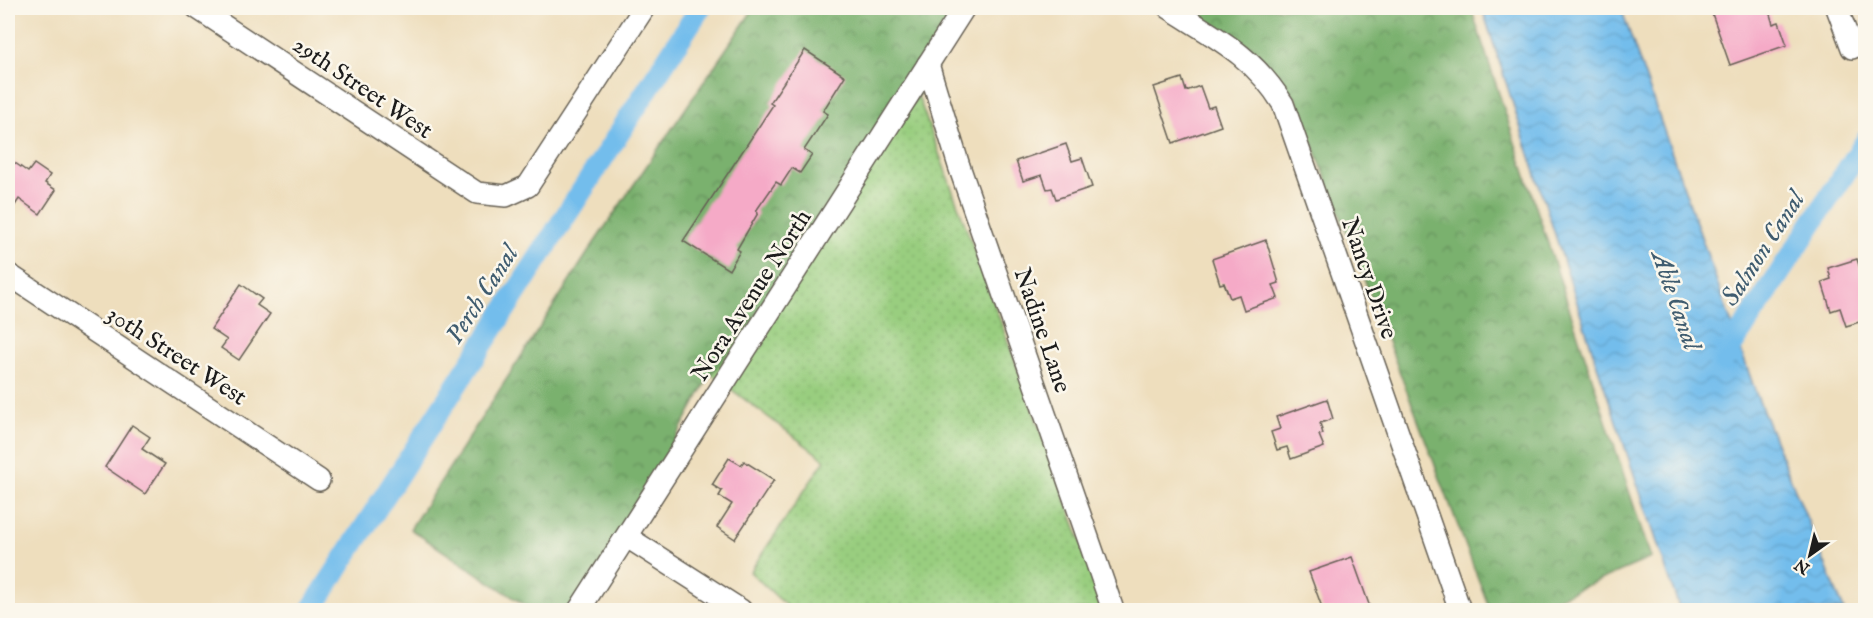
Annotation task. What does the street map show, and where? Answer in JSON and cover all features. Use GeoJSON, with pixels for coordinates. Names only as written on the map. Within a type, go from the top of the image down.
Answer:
{"type":"FeatureCollection","features":[{"type":"Feature","properties":{"kind":"street","name":"29th Street West"},"geometry":{"type":"LineString","coordinates":[[204,9],[477,193],[506,196],[528,186],[645,8]]}},
{"type":"Feature","properties":{"kind":"street","name":"Nora Avenue North"},"geometry":{"type":"LineString","coordinates":[[579,610],[964,8]]}},
{"type":"Feature","properties":{"kind":"street","name":"Nancy Drive"},"geometry":{"type":"LineString","coordinates":[[1169,8],[1250,60],[1268,80],[1283,104],[1460,610]]}},
{"type":"Feature","properties":{"kind":"street"},"geometry":{"type":"LineString","coordinates":[[1837,8],[1852,48]]}},
{"type":"Feature","properties":{"kind":"street","name":"Nadine Lane"},"geometry":{"type":"LineString","coordinates":[[928,64],[959,166],[1113,610]]}},
{"type":"Feature","properties":{"kind":"street","name":"30th Street West"},"geometry":{"type":"LineString","coordinates":[[8,274],[319,480]]}},
{"type":"Feature","properties":{"kind":"street"},"geometry":{"type":"LineString","coordinates":[[627,537],[741,610]]}},
{"type":"Feature","properties":{"kind":"green space"},"geometry":{"type":"Polygon","coordinates":[[[754,8],[973,8],[918,96],[711,374],[581,610],[532,610],[410,529],[594,243],[754,8]]]}},
{"type":"Feature","properties":{"kind":"green space"},"geometry":{"type":"Polygon","coordinates":[[[1164,8],[1471,8],[1651,558],[1530,610],[1490,610],[1295,97],[1164,8]]]}},
{"type":"Feature","properties":{"kind":"green space"},"geometry":{"type":"Polygon","coordinates":[[[918,96],[1106,610],[791,610],[750,572],[825,460],[711,374],[918,96]]]}},
{"type":"Feature","properties":{"kind":"water","name":"Able Canal"},"geometry":{"type":"Polygon","coordinates":[[[1482,8],[1621,8],[1757,396],[1844,610],[1680,610],[1599,371],[1482,8]]]}},
{"type":"Feature","properties":{"kind":"building"},"geometry":{"type":"Polygon","coordinates":[[[1710,8],[1768,8],[1773,24],[1779,22],[1787,45],[1730,65],[1710,8]]]}},
{"type":"Feature","properties":{"kind":"building"},"geometry":{"type":"Polygon","coordinates":[[[805,50],[845,76],[823,111],[828,114],[804,150],[812,155],[800,173],[792,168],[781,185],[776,182],[756,211],[758,213],[737,249],[740,251],[729,270],[683,241],[773,105],[770,103],[805,50]]]}},
{"type":"Feature","properties":{"kind":"building"},"geometry":{"type":"Polygon","coordinates":[[[1182,78],[1186,91],[1200,86],[1208,108],[1214,106],[1221,126],[1173,143],[1154,87],[1182,78]]]}},
{"type":"Feature","properties":{"kind":"building"},"geometry":{"type":"Polygon","coordinates":[[[1066,144],[1072,161],[1082,158],[1092,187],[1056,199],[1052,188],[1047,189],[1042,175],[1023,181],[1016,161],[1066,144]]]}},
{"type":"Feature","properties":{"kind":"building"},"geometry":{"type":"Polygon","coordinates":[[[8,158],[28,172],[34,164],[50,175],[45,183],[56,190],[40,214],[19,199],[8,216],[8,158]]]}},
{"type":"Feature","properties":{"kind":"building"},"geometry":{"type":"Polygon","coordinates":[[[1266,240],[1279,283],[1273,285],[1278,298],[1244,310],[1239,295],[1230,298],[1224,283],[1220,284],[1212,259],[1266,240]]]}},
{"type":"Feature","properties":{"kind":"building"},"geometry":{"type":"Polygon","coordinates":[[[1857,259],[1866,287],[1866,320],[1846,326],[1840,308],[1831,311],[1822,282],[1831,279],[1828,268],[1857,259]]]}},
{"type":"Feature","properties":{"kind":"building"},"geometry":{"type":"Polygon","coordinates":[[[241,284],[262,299],[257,305],[270,314],[239,360],[221,348],[227,340],[211,329],[241,284]]]}},
{"type":"Feature","properties":{"kind":"building"},"geometry":{"type":"Polygon","coordinates":[[[1327,399],[1333,419],[1320,423],[1323,434],[1319,435],[1324,447],[1291,459],[1287,447],[1277,450],[1271,432],[1280,429],[1276,417],[1327,399]]]}},
{"type":"Feature","properties":{"kind":"building"},"geometry":{"type":"Polygon","coordinates":[[[132,425],[150,437],[142,449],[165,464],[145,494],[105,467],[132,425]]]}},
{"type":"Feature","properties":{"kind":"building"},"geometry":{"type":"Polygon","coordinates":[[[729,458],[741,465],[744,461],[774,480],[735,539],[717,527],[732,504],[719,496],[722,491],[712,485],[729,458]]]}},
{"type":"Feature","properties":{"kind":"building"},"geometry":{"type":"Polygon","coordinates":[[[1352,557],[1371,610],[1323,610],[1309,572],[1352,557]]]}},
{"type":"Feature","properties":{"kind":"waterway","name":"Perch Canal"},"geometry":{"type":"LineString","coordinates":[[311,610],[700,8]]}},
{"type":"Feature","properties":{"kind":"waterway","name":"Salmon Canal"},"geometry":{"type":"LineString","coordinates":[[1720,364],[1866,141]]}}]}
